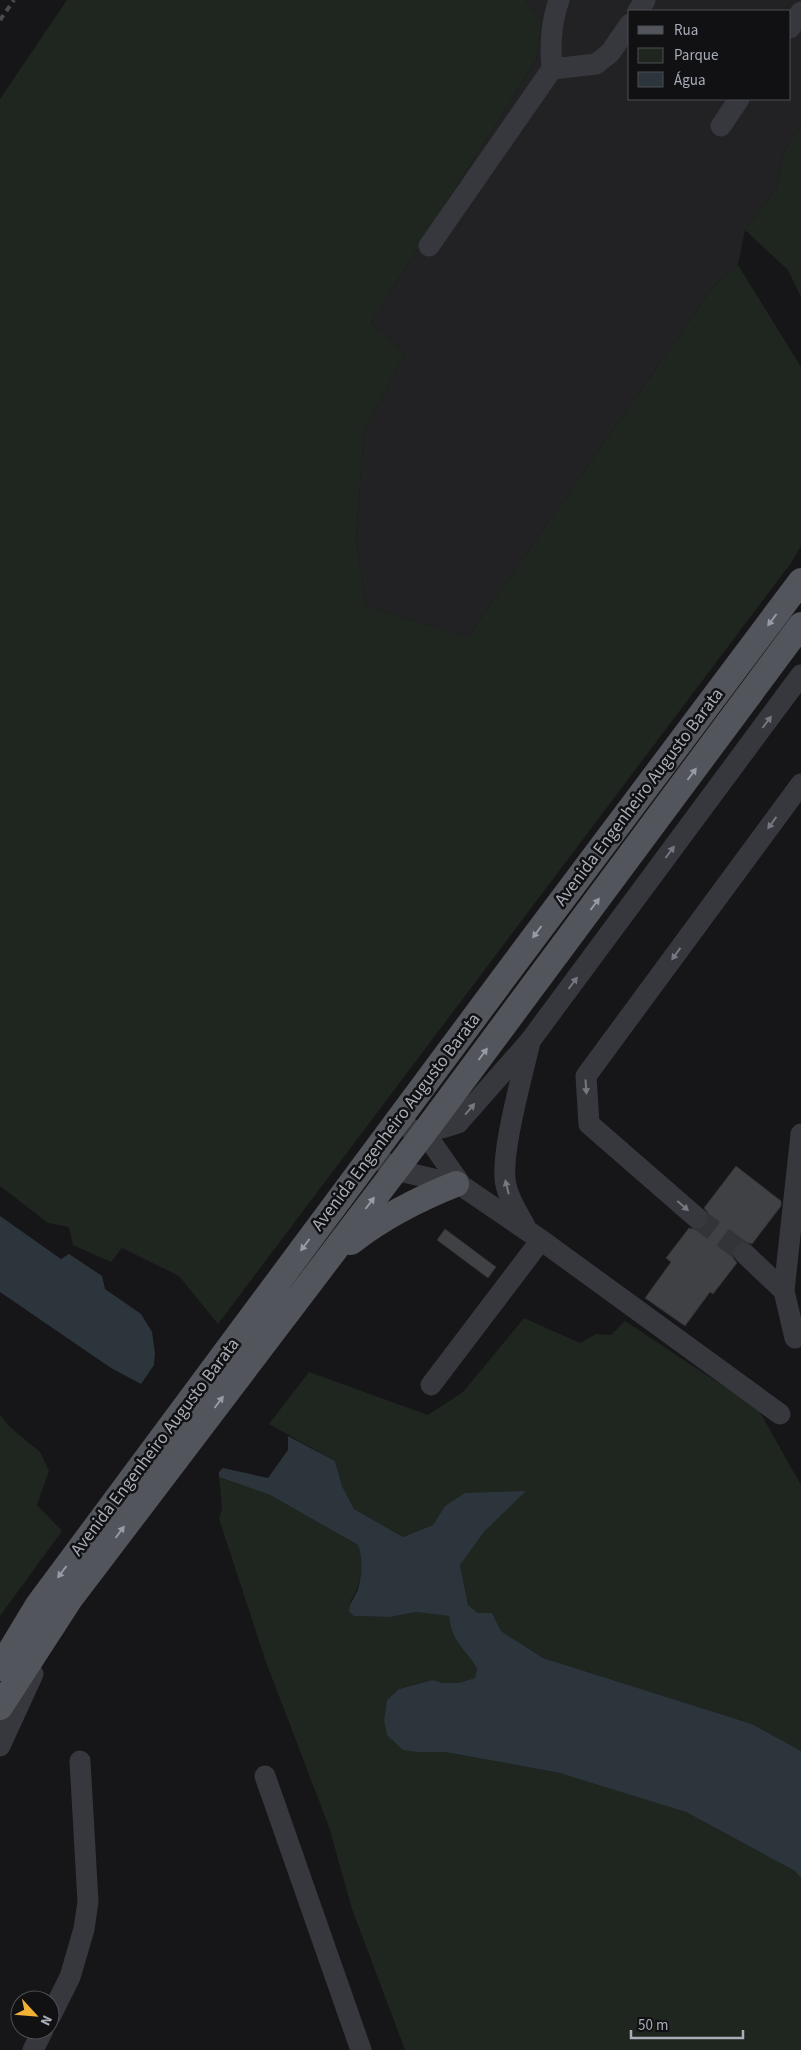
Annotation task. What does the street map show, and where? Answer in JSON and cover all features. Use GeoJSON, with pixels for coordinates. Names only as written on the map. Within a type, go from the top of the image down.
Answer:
{"type":"FeatureCollection","features":[{"type":"Feature","properties":{"kind":"main road","name":"Avenida Engenheiro Augusto Barata"},"geometry":{"type":"LineString","coordinates":[[0,1668],[38,1605],[372,1154],[801,582]]}},
{"type":"Feature","properties":{"kind":"main road","name":"Avenida Engenheiro Augusto Barata"},"geometry":{"type":"LineString","coordinates":[[0,1708],[70,1599],[396,1170],[801,625]]}},
{"type":"Feature","properties":{"kind":"main road"},"geometry":{"type":"LineString","coordinates":[[324,1263],[377,1222],[423,1196],[459,1185]]}},
{"type":"Feature","properties":{"kind":"street"},"geometry":{"type":"LineString","coordinates":[[430,246],[552,69],[550,42],[553,18],[559,0]]}},
{"type":"Feature","properties":{"kind":"street"},"geometry":{"type":"LineString","coordinates":[[791,27],[801,12]]}},
{"type":"Feature","properties":{"kind":"street"},"geometry":{"type":"LineString","coordinates":[[552,69],[596,64],[610,53],[628,27]]}},
{"type":"Feature","properties":{"kind":"street"},"geometry":{"type":"LineString","coordinates":[[720,126],[739,100]]}},
{"type":"Feature","properties":{"kind":"street"},"geometry":{"type":"LineString","coordinates":[[397,1121],[426,1130],[448,1128],[458,1123],[530,1041],[801,675]]}},
{"type":"Feature","properties":{"kind":"street"},"geometry":{"type":"LineString","coordinates":[[697,1218],[589,1124],[586,1076],[801,784]]}},
{"type":"Feature","properties":{"kind":"street"},"geometry":{"type":"LineString","coordinates":[[530,1041],[507,1148],[505,1184],[511,1200],[535,1236]]}},
{"type":"Feature","properties":{"kind":"street"},"geometry":{"type":"LineString","coordinates":[[426,1130],[459,1185]]}},
{"type":"Feature","properties":{"kind":"street"},"geometry":{"type":"LineString","coordinates":[[799,1337],[784,1291],[801,1134]]}},
{"type":"Feature","properties":{"kind":"street"},"geometry":{"type":"LineString","coordinates":[[372,1154],[396,1170],[459,1185],[535,1236],[780,1414]]}},
{"type":"Feature","properties":{"kind":"street"},"geometry":{"type":"LineString","coordinates":[[431,1385],[535,1236]]}},
{"type":"Feature","properties":{"kind":"street"},"geometry":{"type":"LineString","coordinates":[[744,1254],[784,1291]]}},
{"type":"Feature","properties":{"kind":"street"},"geometry":{"type":"LineString","coordinates":[[0,1746],[70,1599]]}},
{"type":"Feature","properties":{"kind":"street"},"geometry":{"type":"LineString","coordinates":[[60,1997],[70,1977],[84,1929],[88,1902],[80,1761]]}},
{"type":"Feature","properties":{"kind":"street"},"geometry":{"type":"LineString","coordinates":[[265,1776],[361,2050]]}},
{"type":"Feature","properties":{"kind":"shaded area"},"geometry":{"type":"Polygon","coordinates":[[[525,0],[801,0],[801,126],[784,151],[777,188],[745,230],[738,265],[714,286],[468,637],[366,606],[356,538],[364,431],[405,354],[371,323],[536,60],[542,21],[525,0]]]}},
{"type":"Feature","properties":{"kind":"green space"},"geometry":{"type":"Polygon","coordinates":[[[67,0],[525,0],[542,21],[536,60],[371,323],[405,354],[364,431],[356,538],[366,606],[468,637],[714,286],[738,265],[801,367],[801,546],[791,563],[218,1324],[179,1276],[122,1248],[111,1262],[73,1245],[69,1227],[48,1223],[0,1186],[0,99],[67,0]]]}},
{"type":"Feature","properties":{"kind":"green space"},"geometry":{"type":"Polygon","coordinates":[[[801,126],[801,297],[788,270],[745,230],[777,188],[784,151],[801,126]]]}},
{"type":"Feature","properties":{"kind":"green space"},"geometry":{"type":"Polygon","coordinates":[[[524,1318],[580,1343],[596,1334],[611,1335],[625,1321],[758,1409],[801,1485],[801,1751],[752,1724],[543,1658],[501,1631],[492,1613],[478,1613],[468,1605],[460,1565],[484,1532],[525,1491],[445,1506],[433,1525],[403,1537],[354,1509],[342,1486],[335,1461],[269,1424],[309,1372],[428,1415],[463,1392],[524,1318]]]}},
{"type":"Feature","properties":{"kind":"green space"},"geometry":{"type":"Polygon","coordinates":[[[0,1415],[10,1427],[40,1452],[49,1471],[37,1505],[62,1531],[0,1616],[0,1415]]]}},
{"type":"Feature","properties":{"kind":"green space"},"geometry":{"type":"Polygon","coordinates":[[[219,1477],[270,1495],[358,1545],[361,1573],[358,1587],[351,1600],[354,1616],[390,1617],[416,1612],[449,1616],[455,1638],[477,1668],[475,1678],[458,1683],[444,1683],[432,1680],[399,1689],[387,1700],[384,1720],[418,1752],[445,1752],[560,1773],[601,1784],[686,1812],[797,1872],[801,1878],[801,2050],[405,2050],[352,1909],[329,1827],[266,1662],[219,1519],[222,1508],[219,1477]]]}},
{"type":"Feature","properties":{"kind":"water"},"geometry":{"type":"Polygon","coordinates":[[[0,1216],[61,1259],[69,1254],[102,1276],[105,1289],[141,1314],[152,1332],[155,1353],[154,1365],[141,1384],[111,1368],[0,1292],[0,1216]]]}},
{"type":"Feature","properties":{"kind":"water"},"geometry":{"type":"Polygon","coordinates":[[[288,1436],[335,1461],[342,1486],[354,1509],[403,1537],[433,1525],[445,1506],[465,1493],[526,1491],[484,1532],[460,1565],[468,1605],[478,1613],[492,1613],[501,1631],[543,1658],[752,1724],[801,1751],[801,1878],[795,1871],[686,1812],[560,1773],[445,1752],[403,1750],[387,1735],[384,1720],[387,1700],[399,1689],[432,1680],[444,1683],[458,1683],[475,1678],[477,1668],[455,1638],[449,1616],[416,1612],[390,1617],[354,1616],[349,1611],[351,1602],[358,1589],[360,1578],[361,1561],[358,1545],[270,1495],[219,1477],[219,1472],[223,1468],[268,1478],[288,1450],[288,1436]]]}},
{"type":"Feature","properties":{"kind":"building"},"geometry":{"type":"Polygon","coordinates":[[[736,1166],[781,1201],[781,1206],[752,1244],[741,1241],[735,1245],[732,1256],[737,1263],[713,1294],[710,1292],[685,1326],[645,1298],[671,1262],[666,1258],[689,1228],[701,1230],[707,1226],[709,1214],[704,1208],[736,1166]]]}},
{"type":"Feature","properties":{"kind":"building"},"geometry":{"type":"Polygon","coordinates":[[[445,1229],[496,1267],[488,1278],[437,1240],[445,1229]]]}},
{"type":"Feature","properties":{"kind":"tunnel"},"geometry":{"type":"LineString","coordinates":[[697,1218],[744,1253]]}},
{"type":"Feature","properties":{"kind":"railway"},"geometry":{"type":"LineString","coordinates":[[0,20],[14,0]]}}]}
